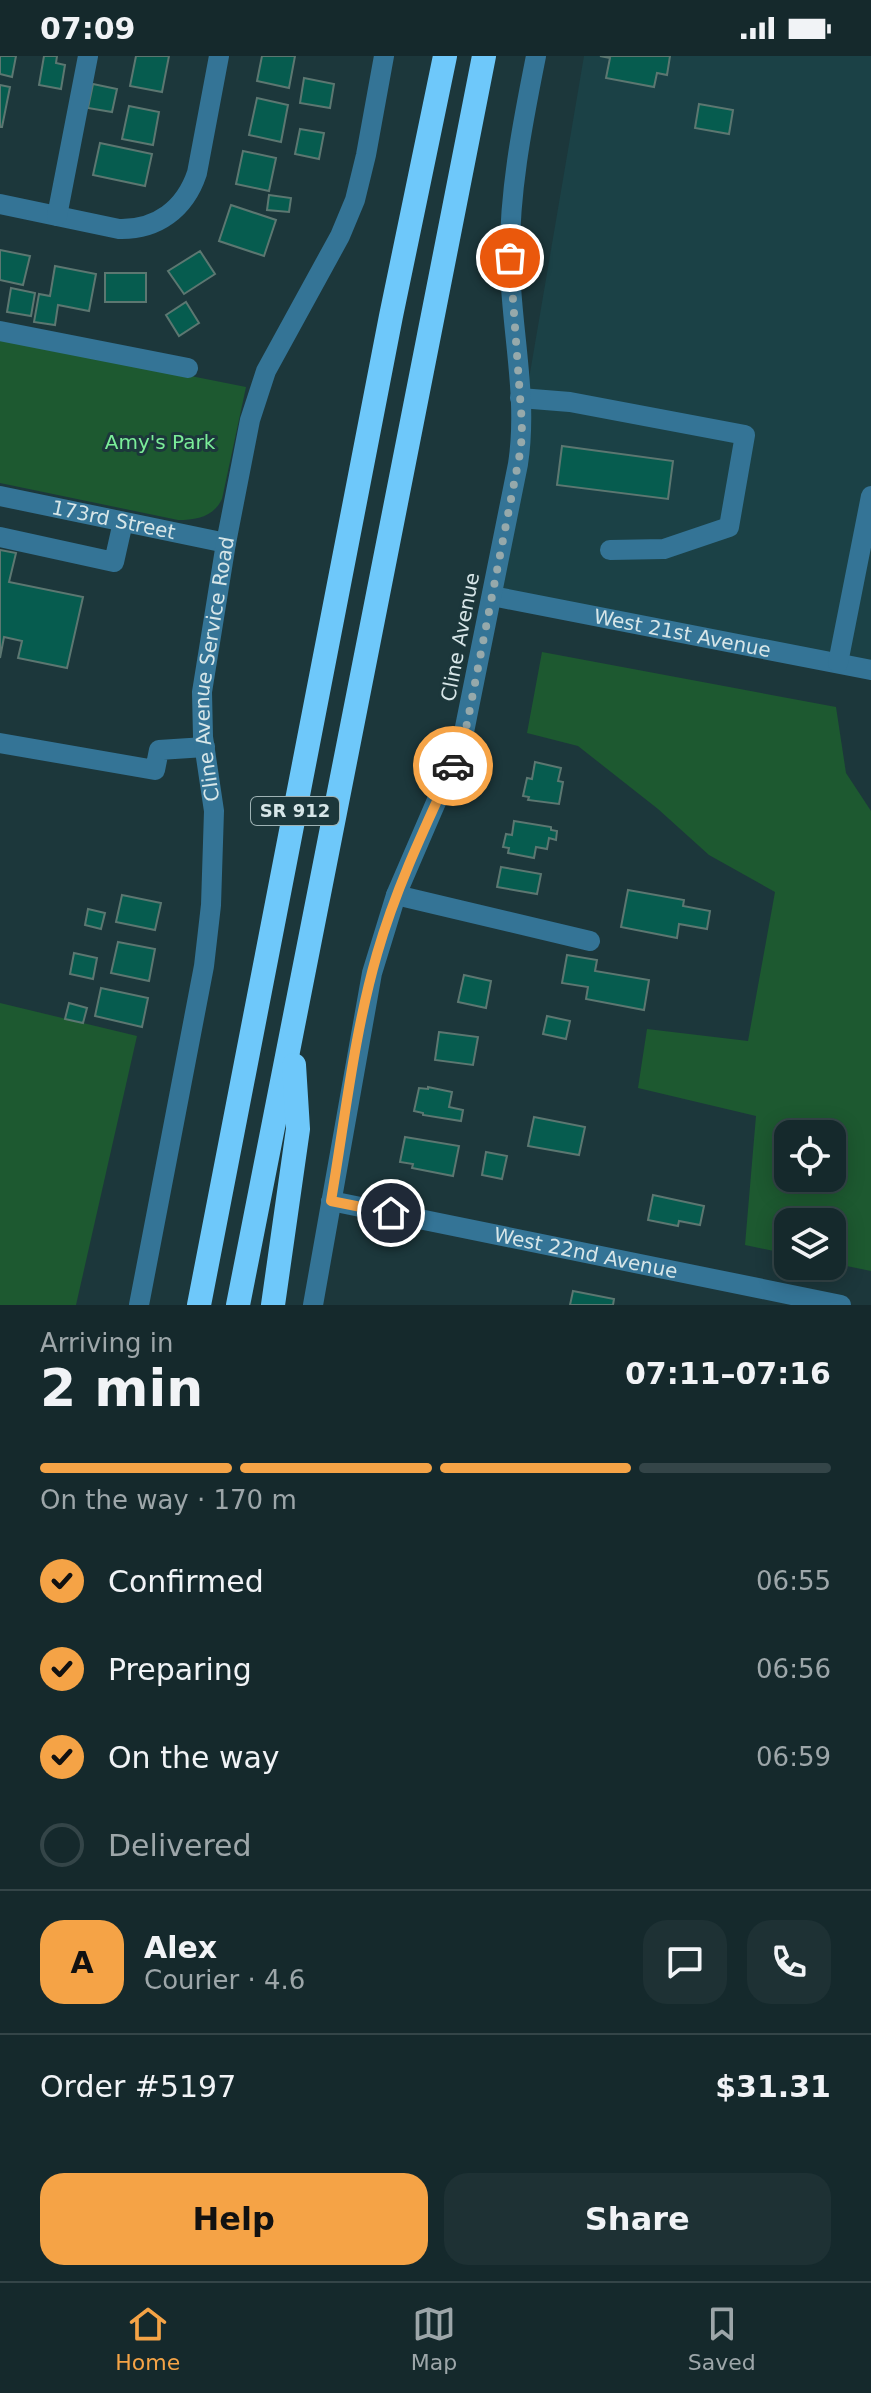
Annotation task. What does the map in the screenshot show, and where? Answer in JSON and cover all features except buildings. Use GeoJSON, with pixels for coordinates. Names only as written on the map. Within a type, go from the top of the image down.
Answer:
{"type":"FeatureCollection","features":[{"type":"Feature","properties":{"kind":"highway","name":"SR 912"},"geometry":{"type":"LineString","coordinates":[[199,1305],[388,332],[445,56]]}},
{"type":"Feature","properties":{"kind":"highway","name":"SR 912"},"geometry":{"type":"LineString","coordinates":[[238,1305],[484,56]]}},
{"type":"Feature","properties":{"kind":"highway"},"geometry":{"type":"LineString","coordinates":[[273,1305],[298,1129],[291,1034]]}},
{"type":"Feature","properties":{"kind":"street"},"geometry":{"type":"LineString","coordinates":[[57,216],[88,56]]}},
{"type":"Feature","properties":{"kind":"street"},"geometry":{"type":"LineString","coordinates":[[0,204],[127,229],[151,225],[164,218],[178,207],[191,190],[197,173],[219,56]]}},
{"type":"Feature","properties":{"kind":"street","name":"Cline Avenue Service Road"},"geometry":{"type":"LineString","coordinates":[[139,1305],[204,966],[211,905],[214,811],[205,747],[202,692],[250,420],[266,371],[340,236],[355,200],[384,56]]}},
{"type":"Feature","properties":{"kind":"street","name":"Cline Avenue"},"geometry":{"type":"LineString","coordinates":[[313,1305],[367,994],[396,895],[462,742],[521,448],[510,245],[519,148],[536,56]]}},
{"type":"Feature","properties":{"kind":"street"},"geometry":{"type":"LineString","coordinates":[[0,331],[188,368]]}},
{"type":"Feature","properties":{"kind":"street"},"geometry":{"type":"LineString","coordinates":[[520,398],[570,402],[745,435],[729,527],[664,549],[610,550]]}},
{"type":"Feature","properties":{"kind":"street","name":"173rd Street"},"geometry":{"type":"LineString","coordinates":[[0,496],[226,543]]}},
{"type":"Feature","properties":{"kind":"street"},"geometry":{"type":"LineString","coordinates":[[838,663],[871,496]]}},
{"type":"Feature","properties":{"kind":"street"},"geometry":{"type":"LineString","coordinates":[[0,537],[114,562],[123,522]]}},
{"type":"Feature","properties":{"kind":"street","name":"West 21st Avenue"},"geometry":{"type":"LineString","coordinates":[[492,596],[871,670]]}},
{"type":"Feature","properties":{"kind":"street"},"geometry":{"type":"LineString","coordinates":[[0,743],[155,770],[159,750],[205,747]]}},
{"type":"Feature","properties":{"kind":"street"},"geometry":{"type":"LineString","coordinates":[[396,895],[590,941]]}},
{"type":"Feature","properties":{"kind":"street","name":"West 22nd Avenue"},"geometry":{"type":"LineString","coordinates":[[331,1201],[841,1305]]}},
{"type":"Feature","properties":{"kind":"shaded area"},"geometry":{"type":"Polygon","coordinates":[[[584,56],[871,56],[871,669],[492,596],[584,56]]]}},
{"type":"Feature","properties":{"kind":"green space","name":"Amy's Park"},"geometry":{"type":"Polygon","coordinates":[[[0,338],[246,387],[222,499],[218,505],[204,516],[178,520],[0,483],[0,338]]]}},
{"type":"Feature","properties":{"kind":"green space"},"geometry":{"type":"Polygon","coordinates":[[[542,652],[836,707],[846,773],[871,811],[871,1271],[846,1266],[846,1208],[774,1208],[774,1251],[745,1245],[756,1116],[638,1088],[647,1029],[748,1041],[775,892],[709,855],[658,809],[578,746],[527,733],[542,652]]]}},
{"type":"Feature","properties":{"kind":"green space"},"geometry":{"type":"Polygon","coordinates":[[[0,1003],[137,1036],[76,1305],[0,1305],[0,1003]]]}},
{"type":"Feature","properties":{"kind":"way so far"},"geometry":{"type":"LineString","coordinates":[[453,766],[467,724],[478,673],[521,448],[510,258]]}},
{"type":"Feature","properties":{"kind":"route"},"geometry":{"type":"LineString","coordinates":[[391,1213],[331,1201],[377,952],[396,895],[453,766]]}}]}
